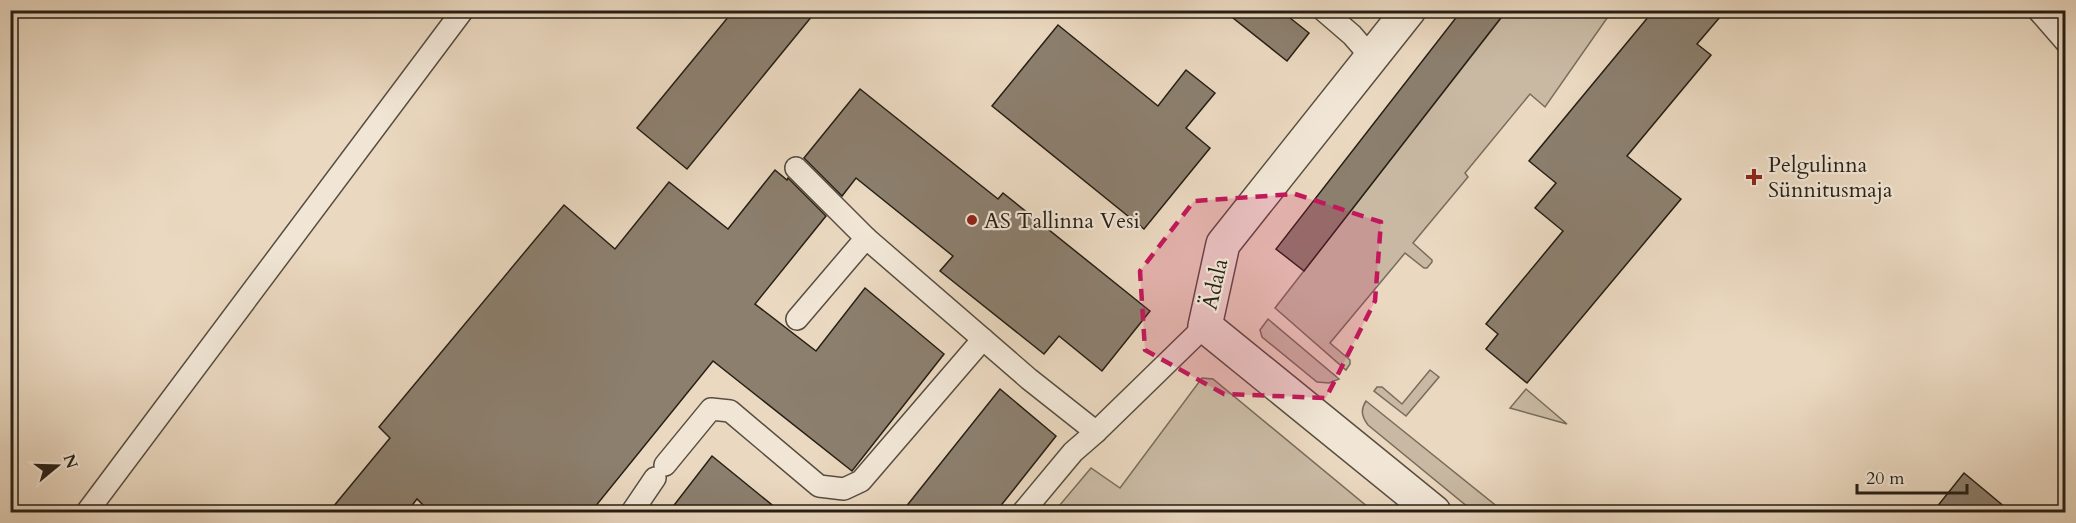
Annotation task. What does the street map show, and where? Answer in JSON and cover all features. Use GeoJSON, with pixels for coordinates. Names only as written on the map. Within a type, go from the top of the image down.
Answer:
{"type":"FeatureCollection","features":[{"type":"Feature","properties":{"kind":"street","name":"Ädala"},"geometry":{"type":"LineString","coordinates":[[1409,10],[1223,244],[1205,326],[1434,513]]}},
{"type":"Feature","properties":{"kind":"lane"},"geometry":{"type":"LineString","coordinates":[[87,513],[463,10]]}},
{"type":"Feature","properties":{"kind":"lane"},"geometry":{"type":"LineString","coordinates":[[1323,10],[1352,35],[1371,57]]}},
{"type":"Feature","properties":{"kind":"lane"},"geometry":{"type":"LineString","coordinates":[[2038,10],[2066,42]]}},
{"type":"Feature","properties":{"kind":"lane"},"geometry":{"type":"LineString","coordinates":[[796,168],[866,238],[1029,379],[1096,432]]}},
{"type":"Feature","properties":{"kind":"lane"},"geometry":{"type":"LineString","coordinates":[[797,319],[866,238]]}},
{"type":"Feature","properties":{"kind":"lane"},"geometry":{"type":"LineString","coordinates":[[1023,513],[1073,452],[1205,326]]}},
{"type":"Feature","properties":{"kind":"lane"},"geometry":{"type":"LineString","coordinates":[[632,513],[660,471],[711,409],[730,411],[819,486],[844,489],[861,481],[983,339]]}},
{"type":"Feature","properties":{"kind":"highlighted area"},"geometry":{"type":"Polygon","coordinates":[[[1295,194],[1381,222],[1375,301],[1326,398],[1224,394],[1145,350],[1140,271],[1194,201],[1295,194]]]}},
{"type":"Feature","properties":{"kind":"shaded area"},"geometry":{"type":"Polygon","coordinates":[[[1493,11],[1612,11],[1545,107],[1530,94],[1465,173],[1468,177],[1413,243],[1432,260],[1427,268],[1405,253],[1330,343],[1350,360],[1346,370],[1275,308],[1501,18],[1493,11]]]}},
{"type":"Feature","properties":{"kind":"shaded area"},"geometry":{"type":"Polygon","coordinates":[[[1268,319],[1339,379],[1329,383],[1317,382],[1262,337],[1260,330],[1268,319]]]}},
{"type":"Feature","properties":{"kind":"shaded area"},"geometry":{"type":"Polygon","coordinates":[[[1430,370],[1439,377],[1406,416],[1374,391],[1377,387],[1382,387],[1402,404],[1430,370]]]}},
{"type":"Feature","properties":{"kind":"shaded area"},"geometry":{"type":"Polygon","coordinates":[[[1202,378],[1213,379],[1374,512],[1054,512],[1091,468],[1120,488],[1202,378]]]}},
{"type":"Feature","properties":{"kind":"shaded area"},"geometry":{"type":"Polygon","coordinates":[[[1526,389],[1567,424],[1510,408],[1526,389]]]}},
{"type":"Feature","properties":{"kind":"shaded area"},"geometry":{"type":"Polygon","coordinates":[[[1366,401],[1504,512],[1474,512],[1368,425],[1362,413],[1366,401]]]}},
{"type":"Feature","properties":{"kind":"building"},"geometry":{"type":"Polygon","coordinates":[[[734,10],[817,10],[687,169],[637,128],[734,10]]]}},
{"type":"Feature","properties":{"kind":"building"},"geometry":{"type":"Polygon","coordinates":[[[1223,10],[1280,10],[1309,33],[1287,61],[1223,10]]]}},
{"type":"Feature","properties":{"kind":"building"},"geometry":{"type":"Polygon","coordinates":[[[1462,10],[1507,10],[1304,271],[1276,249],[1462,10]]]}},
{"type":"Feature","properties":{"kind":"building"},"geometry":{"type":"Polygon","coordinates":[[[1654,10],[1726,10],[1697,44],[1711,55],[1627,156],[1681,199],[1527,383],[1486,349],[1498,334],[1486,324],[1563,231],[1535,208],[1556,183],[1529,161],[1654,10]]]}},
{"type":"Feature","properties":{"kind":"building"},"geometry":{"type":"Polygon","coordinates":[[[1058,25],[1158,106],[1186,70],[1215,93],[1186,128],[1210,148],[1144,229],[992,106],[1058,25]]]}},
{"type":"Feature","properties":{"kind":"building","name":"AS Tallinna Vesi"},"geometry":{"type":"Polygon","coordinates":[[[860,89],[998,199],[1003,193],[1150,311],[1102,371],[1059,336],[1044,354],[940,271],[953,256],[856,178],[842,196],[804,158],[860,89]]]}},
{"type":"Feature","properties":{"kind":"building"},"geometry":{"type":"Polygon","coordinates":[[[775,170],[787,180],[788,178],[826,216],[755,304],[816,351],[865,288],[944,354],[852,471],[713,361],[590,513],[431,513],[417,499],[406,513],[328,513],[390,438],[379,427],[564,205],[615,249],[669,182],[728,229],[775,170]]]}},
{"type":"Feature","properties":{"kind":"building"},"geometry":{"type":"Polygon","coordinates":[[[1000,389],[1056,436],[995,513],[901,513],[1000,389]]]}},
{"type":"Feature","properties":{"kind":"building"},"geometry":{"type":"Polygon","coordinates":[[[712,456],[782,513],[668,513],[712,456]]]}},
{"type":"Feature","properties":{"kind":"building"},"geometry":{"type":"Polygon","coordinates":[[[1964,473],[2012,513],[1932,513],[1964,473]]]}},
{"type":"Feature","properties":{"kind":"place","name":"Pelgulinna Sünnitusmaja"},"geometry":{"type":"Point","coordinates":[1754,177]}},
{"type":"Feature","properties":{"kind":"place","name":"AS Tallinna Vesi"},"geometry":{"type":"Point","coordinates":[972,220]}}]}
